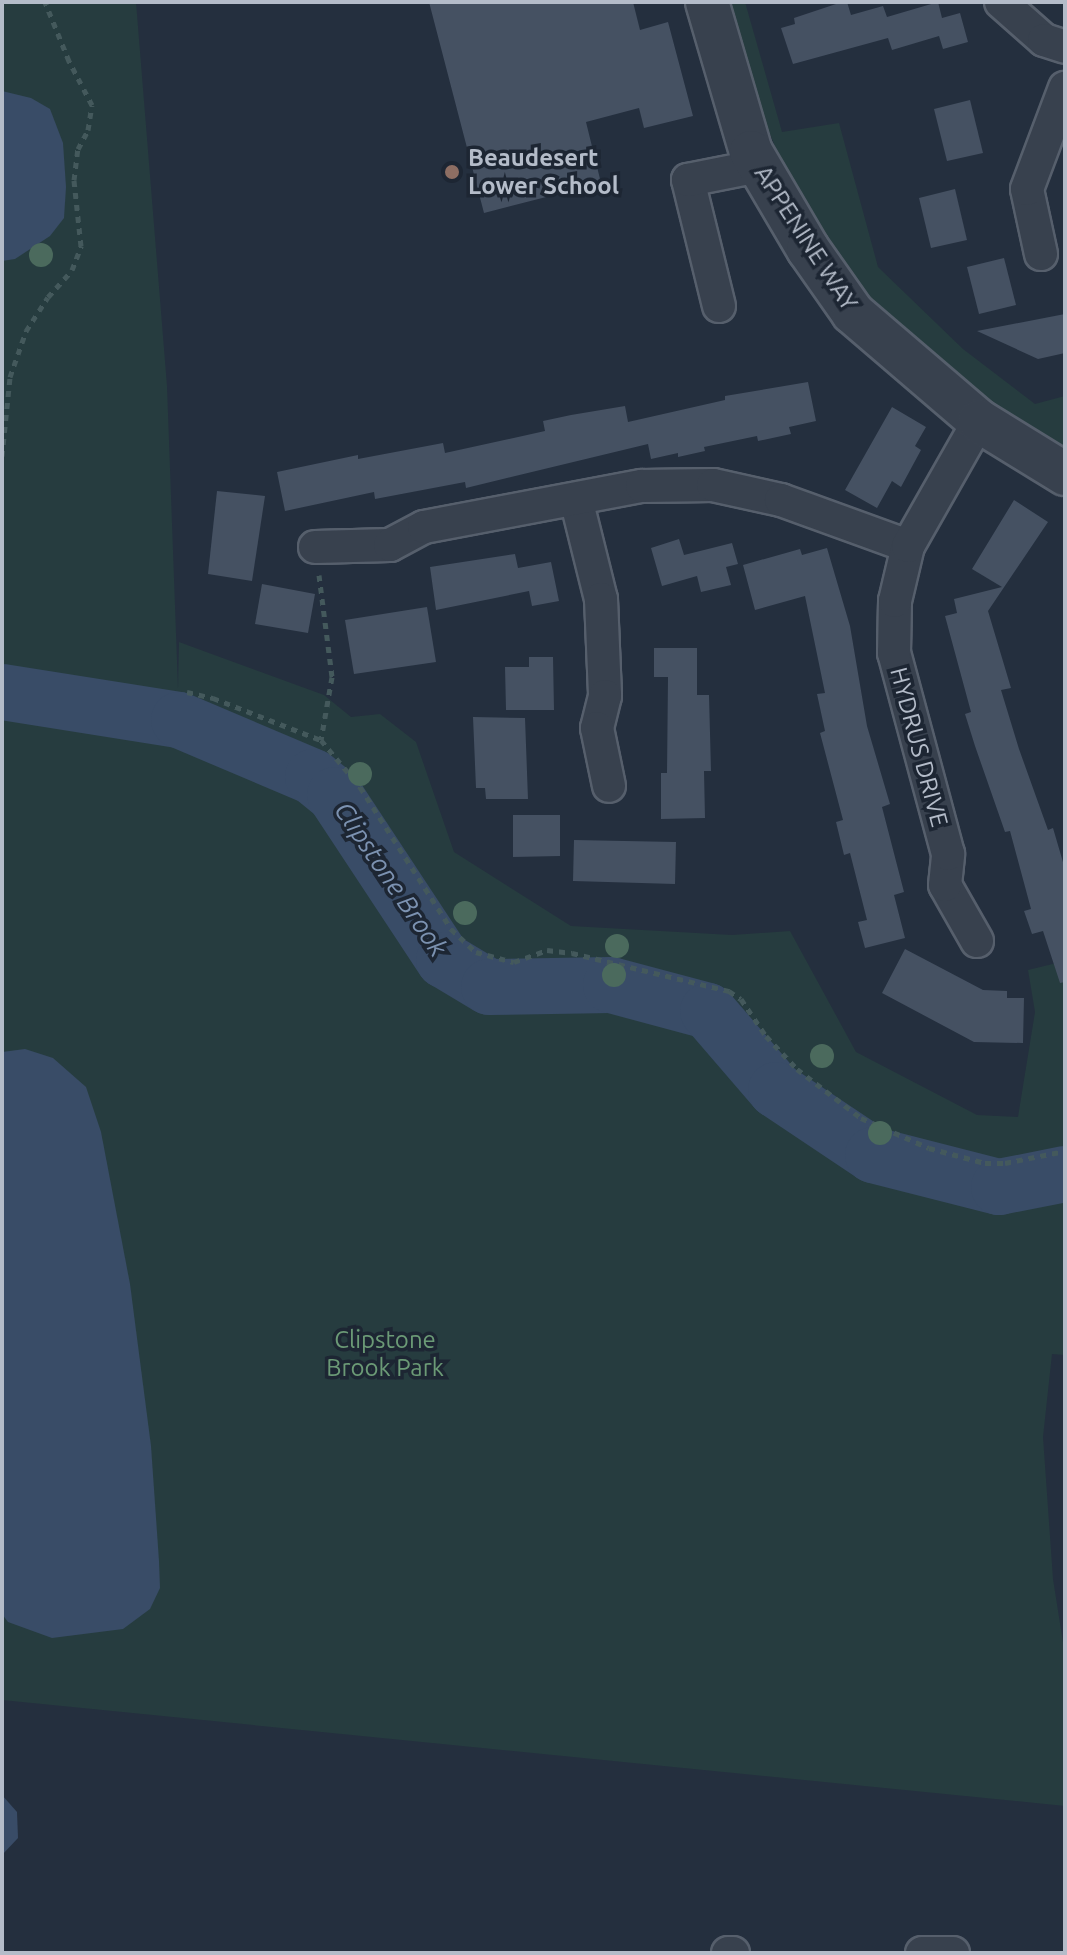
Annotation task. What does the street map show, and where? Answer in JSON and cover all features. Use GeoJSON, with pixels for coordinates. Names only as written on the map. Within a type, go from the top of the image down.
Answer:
{"type":"FeatureCollection","features":[{"type":"Feature","properties":{"kind":"street","name":"APPENINE WAY"},"geometry":{"type":"LineString","coordinates":[[707,2],[751,152],[808,249],[853,313],[979,421],[1065,474]]}},
{"type":"Feature","properties":{"kind":"street"},"geometry":{"type":"LineString","coordinates":[[1001,2],[1044,40],[1065,47]]}},
{"type":"Feature","properties":{"kind":"street"},"geometry":{"type":"LineString","coordinates":[[1041,254],[1027,189],[1065,88]]}},
{"type":"Feature","properties":{"kind":"street"},"geometry":{"type":"LineString","coordinates":[[719,306],[688,180],[759,166]]}},
{"type":"Feature","properties":{"kind":"street","name":"HYDRUS DRIVE"},"geometry":{"type":"LineString","coordinates":[[977,941],[945,885],[948,854],[894,653],[895,601],[908,546],[979,421]]}},
{"type":"Feature","properties":{"kind":"street"},"geometry":{"type":"LineString","coordinates":[[315,547],[390,545],[424,527],[642,486],[713,485],[781,500],[908,546]]}},
{"type":"Feature","properties":{"kind":"street"},"geometry":{"type":"LineString","coordinates":[[576,499],[601,599],[605,696],[597,728],[609,786]]}},
{"type":"Feature","properties":{"kind":"street"},"geometry":{"type":"LineString","coordinates":[[922,1953],[953,1953]]}},
{"type":"Feature","properties":{"kind":"path"},"geometry":{"type":"LineString","coordinates":[[2,456],[6,399],[26,331],[48,297],[72,270],[81,246],[74,180],[78,149],[88,130],[92,105],[69,61],[45,2]]}},
{"type":"Feature","properties":{"kind":"path"},"geometry":{"type":"LineString","coordinates":[[315,547],[332,677],[321,740]]}},
{"type":"Feature","properties":{"kind":"path"},"geometry":{"type":"LineString","coordinates":[[187,692],[213,698],[321,740],[360,787],[451,929],[476,952],[514,962],[547,950],[572,953],[729,991],[741,999],[766,1036],[797,1069],[861,1118],[929,1148],[985,1163],[1005,1163],[1048,1151],[1065,1151]]}},
{"type":"Feature","properties":{"kind":"green space","name":"Clipstone Brook Park"},"geometry":{"type":"Polygon","coordinates":[[[2,2],[136,2],[167,386],[178,688],[179,642],[324,695],[351,717],[380,714],[416,742],[454,852],[571,926],[732,935],[790,931],[856,1052],[977,1115],[1018,1117],[1035,1012],[1028,970],[1065,961],[1065,1162],[1004,1176],[878,1146],[785,1084],[714,1006],[613,977],[491,979],[450,955],[340,790],[317,770],[179,712],[180,720],[272,760],[335,795],[444,960],[488,987],[611,985],[708,1011],[776,1090],[873,1155],[999,1187],[1065,1174],[1065,1355],[1052,1354],[1043,1437],[1053,1579],[1065,1655],[1065,1806],[2,1700],[2,2]]]}},
{"type":"Feature","properties":{"kind":"green space"},"geometry":{"type":"Polygon","coordinates":[[[730,2],[745,2],[782,132],[839,123],[878,267],[963,349],[1035,404],[1065,396],[1065,452],[1009,418],[948,370],[873,303],[825,250],[792,187],[765,122],[730,2]]]}},
{"type":"Feature","properties":{"kind":"water"},"geometry":{"type":"Polygon","coordinates":[[[2,91],[31,98],[50,109],[63,143],[66,187],[64,218],[50,236],[15,259],[2,261],[2,91]]]}},
{"type":"Feature","properties":{"kind":"water"},"geometry":{"type":"Polygon","coordinates":[[[25,1049],[53,1058],[86,1087],[101,1132],[130,1284],[151,1446],[159,1561],[160,1588],[150,1609],[123,1629],[52,1638],[8,1622],[2,1614],[2,1052],[25,1049]]]}},
{"type":"Feature","properties":{"kind":"water"},"geometry":{"type":"Polygon","coordinates":[[[2,1795],[17,1812],[18,1838],[2,1855],[2,1795]]]}},
{"type":"Feature","properties":{"kind":"building"},"geometry":{"type":"Polygon","coordinates":[[[429,2],[633,2],[640,30],[668,22],[693,116],[644,128],[639,108],[586,122],[601,183],[484,213],[429,2]]]}},
{"type":"Feature","properties":{"kind":"building"},"geometry":{"type":"Polygon","coordinates":[[[847,2],[851,15],[883,6],[887,17],[938,2],[942,18],[960,13],[968,42],[943,49],[939,36],[892,50],[888,38],[793,64],[781,28],[795,24],[794,18],[847,2]]]}},
{"type":"Feature","properties":{"kind":"building"},"geometry":{"type":"Polygon","coordinates":[[[970,100],[983,153],[947,161],[934,109],[970,100]]]}},
{"type":"Feature","properties":{"kind":"building"},"geometry":{"type":"Polygon","coordinates":[[[955,189],[967,240],[931,248],[919,198],[955,189]]]}},
{"type":"Feature","properties":{"kind":"building"},"geometry":{"type":"Polygon","coordinates":[[[1004,258],[1016,305],[979,314],[967,267],[1004,258]]]}},
{"type":"Feature","properties":{"kind":"building"},"geometry":{"type":"Polygon","coordinates":[[[1065,314],[1065,353],[1038,359],[977,331],[1065,314]]]}},
{"type":"Feature","properties":{"kind":"building"},"geometry":{"type":"Polygon","coordinates":[[[808,382],[816,421],[789,427],[791,434],[758,441],[757,436],[704,447],[705,451],[678,457],[678,453],[651,459],[648,444],[466,488],[465,482],[375,499],[374,492],[285,511],[277,472],[358,455],[358,459],[443,443],[445,453],[545,431],[543,421],[625,406],[628,422],[725,400],[725,396],[808,382]]]}},
{"type":"Feature","properties":{"kind":"building"},"geometry":{"type":"Polygon","coordinates":[[[892,407],[926,427],[915,446],[921,450],[901,487],[892,481],[877,508],[845,490],[892,407]]]}},
{"type":"Feature","properties":{"kind":"building"},"geometry":{"type":"Polygon","coordinates":[[[217,491],[265,496],[252,581],[208,574],[217,491]]]}},
{"type":"Feature","properties":{"kind":"building"},"geometry":{"type":"Polygon","coordinates":[[[1014,500],[1048,522],[988,611],[1011,688],[1001,690],[1019,749],[1048,830],[1053,828],[1065,869],[1065,982],[1060,983],[1043,931],[1032,934],[1024,911],[1031,909],[1010,831],[1005,832],[965,714],[971,712],[945,616],[957,613],[954,599],[1002,587],[972,569],[1014,500]]]}},
{"type":"Feature","properties":{"kind":"building"},"geometry":{"type":"Polygon","coordinates":[[[679,539],[684,555],[732,543],[738,564],[726,567],[731,585],[701,592],[697,576],[662,586],[651,548],[679,539]]]}},
{"type":"Feature","properties":{"kind":"building"},"geometry":{"type":"Polygon","coordinates":[[[827,548],[850,626],[867,726],[890,804],[882,807],[904,892],[894,895],[905,938],[865,948],[858,922],[867,920],[850,853],[844,855],[836,822],[843,820],[820,733],[825,731],[817,694],[825,693],[805,596],[755,610],[743,565],[800,549],[802,555],[827,548]]]}},
{"type":"Feature","properties":{"kind":"building"},"geometry":{"type":"Polygon","coordinates":[[[515,554],[518,568],[551,562],[559,601],[532,606],[529,591],[436,610],[430,567],[515,554]]]}},
{"type":"Feature","properties":{"kind":"building"},"geometry":{"type":"Polygon","coordinates":[[[262,584],[315,594],[308,633],[255,624],[262,584]]]}},
{"type":"Feature","properties":{"kind":"building"},"geometry":{"type":"Polygon","coordinates":[[[427,607],[436,662],[354,674],[345,620],[427,607]]]}},
{"type":"Feature","properties":{"kind":"building"},"geometry":{"type":"Polygon","coordinates":[[[654,648],[697,648],[697,695],[709,695],[711,771],[704,771],[705,818],[661,819],[661,773],[667,773],[668,677],[654,677],[654,648]]]}},
{"type":"Feature","properties":{"kind":"building"},"geometry":{"type":"Polygon","coordinates":[[[529,657],[553,657],[554,710],[506,710],[505,667],[529,667],[529,657]]]}},
{"type":"Feature","properties":{"kind":"building"},"geometry":{"type":"Polygon","coordinates":[[[473,717],[525,718],[528,799],[486,799],[485,788],[476,788],[473,717]]]}},
{"type":"Feature","properties":{"kind":"building"},"geometry":{"type":"Polygon","coordinates":[[[513,815],[560,815],[560,856],[513,857],[513,815]]]}},
{"type":"Feature","properties":{"kind":"building"},"geometry":{"type":"Polygon","coordinates":[[[574,840],[676,842],[675,884],[573,881],[574,840]]]}},
{"type":"Feature","properties":{"kind":"building"},"geometry":{"type":"Polygon","coordinates":[[[905,949],[983,990],[1007,991],[1007,998],[1024,998],[1023,1043],[974,1042],[882,993],[905,949]]]}},
{"type":"Feature","properties":{"kind":"waterway","name":"Clipstone Brook"},"geometry":{"type":"LineString","coordinates":[[2,692],[179,720],[313,777],[335,795],[444,960],[489,987],[611,985],[708,1011],[776,1090],[873,1155],[999,1187],[1065,1174]]}},
{"type":"Feature","properties":{"kind":"place","name":"Beaudesert Lower School"},"geometry":{"type":"Point","coordinates":[452,172]}}]}
